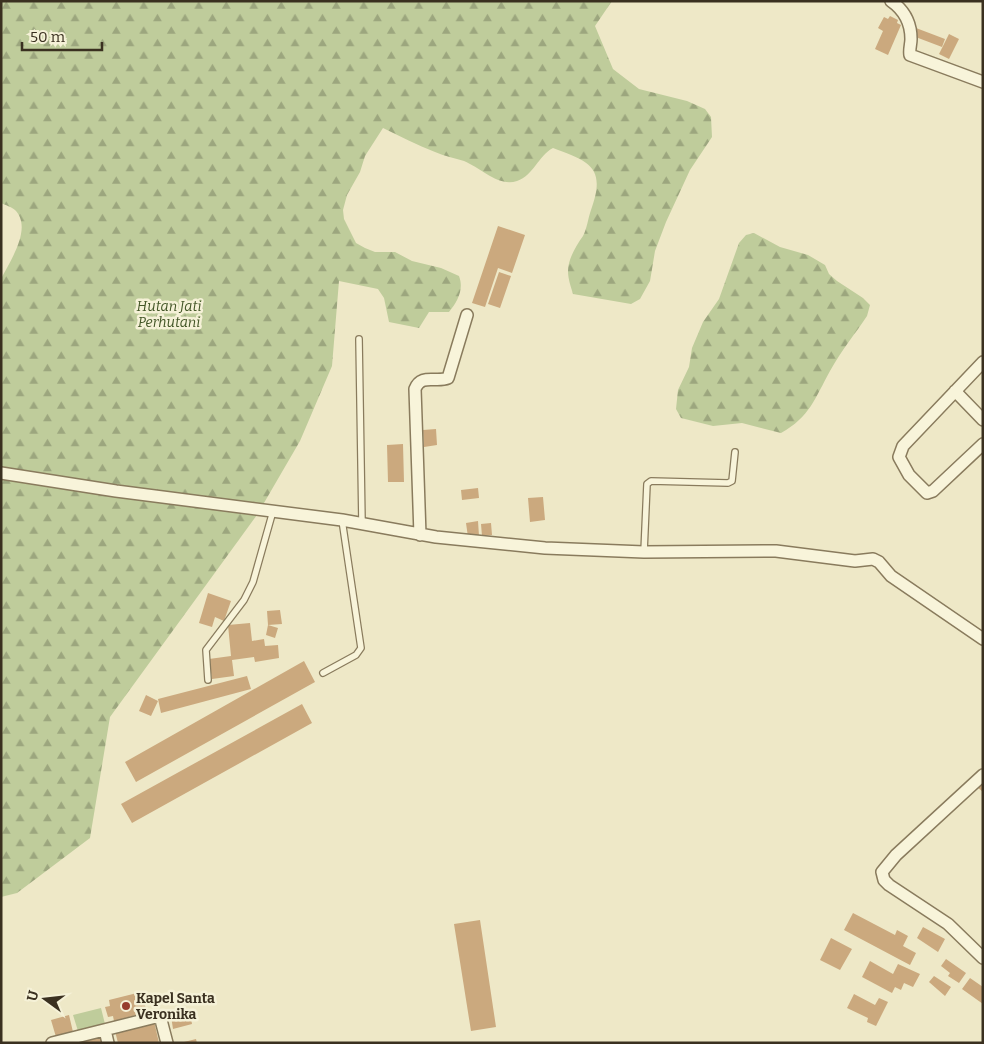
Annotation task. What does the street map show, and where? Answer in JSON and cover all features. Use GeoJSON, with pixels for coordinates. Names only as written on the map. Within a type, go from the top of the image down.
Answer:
{"type":"FeatureCollection","features":[{"type":"Feature","properties":{"kind":"street"},"geometry":{"type":"LineString","coordinates":[[891,1],[898,6],[907,18],[911,40],[910,55],[983,82]]}},
{"type":"Feature","properties":{"kind":"street"},"geometry":{"type":"LineString","coordinates":[[420,535],[415,389],[417,383],[423,380],[448,378],[467,315]]}},
{"type":"Feature","properties":{"kind":"street"},"geometry":{"type":"LineString","coordinates":[[983,362],[903,446],[899,452],[901,464],[921,489],[927,492],[933,491],[983,444]]}},
{"type":"Feature","properties":{"kind":"street"},"geometry":{"type":"LineString","coordinates":[[955,391],[983,420]]}},
{"type":"Feature","properties":{"kind":"street"},"geometry":{"type":"LineString","coordinates":[[1,472],[116,491],[342,520],[420,535],[545,548],[644,552],[776,551],[855,561],[873,560],[879,562],[891,576],[983,639]]}},
{"type":"Feature","properties":{"kind":"street"},"geometry":{"type":"LineString","coordinates":[[983,775],[896,854],[882,872],[884,880],[889,885],[948,924],[983,958]]}},
{"type":"Feature","properties":{"kind":"street"},"geometry":{"type":"LineString","coordinates":[[52,1043],[154,1017],[161,1020],[167,1043]]}},
{"type":"Feature","properties":{"kind":"street"},"geometry":{"type":"LineString","coordinates":[[105,1030],[108,1043]]}},
{"type":"Feature","properties":{"kind":"lane"},"geometry":{"type":"LineString","coordinates":[[358,339],[362,524]]}},
{"type":"Feature","properties":{"kind":"lane"},"geometry":{"type":"LineString","coordinates":[[644,552],[647,484],[651,481],[728,483],[732,481],[734,476],[735,452]]}},
{"type":"Feature","properties":{"kind":"lane"},"geometry":{"type":"LineString","coordinates":[[208,680],[206,650],[244,600],[253,582],[273,511]]}},
{"type":"Feature","properties":{"kind":"lane"},"geometry":{"type":"LineString","coordinates":[[323,672],[356,655],[361,648],[342,520]]}},
{"type":"Feature","properties":{"kind":"green space","name":"Hutan Jati Perhutani"},"geometry":{"type":"Polygon","coordinates":[[[1,1],[612,1],[595,26],[613,69],[639,89],[687,101],[705,109],[711,117],[712,137],[690,170],[666,222],[655,251],[650,281],[640,299],[631,304],[573,294],[568,277],[568,266],[586,230],[597,185],[596,176],[592,168],[586,163],[553,148],[523,178],[517,181],[503,181],[464,161],[442,155],[383,128],[365,156],[360,172],[347,195],[343,210],[344,219],[356,243],[365,248],[375,252],[395,252],[412,261],[441,268],[459,276],[461,286],[455,304],[449,312],[429,312],[419,328],[389,322],[384,298],[378,289],[339,281],[332,366],[300,441],[257,515],[110,717],[90,838],[17,893],[1,897],[1,279],[18,245],[22,226],[20,217],[15,210],[1,203],[1,1]]]}},
{"type":"Feature","properties":{"kind":"green space"},"geometry":{"type":"Polygon","coordinates":[[[754,233],[780,247],[808,255],[825,265],[829,274],[870,305],[867,316],[834,364],[811,406],[799,420],[781,433],[742,423],[713,426],[681,418],[676,409],[678,390],[689,367],[692,348],[703,322],[719,299],[739,243],[746,235],[754,233]]]}},
{"type":"Feature","properties":{"kind":"green space"},"geometry":{"type":"Polygon","coordinates":[[[101,1008],[105,1024],[78,1031],[73,1015],[101,1008]]]}},
{"type":"Feature","properties":{"kind":"building"},"geometry":{"type":"Polygon","coordinates":[[[890,16],[898,20],[897,23],[901,25],[888,55],[875,49],[883,31],[878,28],[884,17],[888,19],[890,16]]]}},
{"type":"Feature","properties":{"kind":"building"},"geometry":{"type":"Polygon","coordinates":[[[916,28],[945,39],[942,47],[913,36],[916,28]]]}},
{"type":"Feature","properties":{"kind":"building"},"geometry":{"type":"Polygon","coordinates":[[[949,34],[959,39],[949,59],[939,54],[949,34]]]}},
{"type":"Feature","properties":{"kind":"building"},"geometry":{"type":"Polygon","coordinates":[[[498,226],[525,235],[512,273],[498,268],[485,307],[472,303],[498,226]]]}},
{"type":"Feature","properties":{"kind":"building"},"geometry":{"type":"Polygon","coordinates":[[[499,272],[511,276],[500,308],[488,304],[499,272]]]}},
{"type":"Feature","properties":{"kind":"building"},"geometry":{"type":"Polygon","coordinates":[[[436,429],[437,445],[424,447],[423,430],[436,429]]]}},
{"type":"Feature","properties":{"kind":"building"},"geometry":{"type":"Polygon","coordinates":[[[403,444],[404,482],[388,482],[387,445],[403,444]]]}},
{"type":"Feature","properties":{"kind":"building"},"geometry":{"type":"Polygon","coordinates":[[[478,488],[479,498],[462,500],[461,490],[478,488]]]}},
{"type":"Feature","properties":{"kind":"building"},"geometry":{"type":"Polygon","coordinates":[[[543,497],[545,520],[530,522],[528,498],[543,497]]]}},
{"type":"Feature","properties":{"kind":"building"},"geometry":{"type":"Polygon","coordinates":[[[478,521],[479,536],[468,537],[466,523],[478,521]]]}},
{"type":"Feature","properties":{"kind":"building"},"geometry":{"type":"Polygon","coordinates":[[[491,523],[492,535],[482,536],[481,524],[491,523]]]}},
{"type":"Feature","properties":{"kind":"building"},"geometry":{"type":"Polygon","coordinates":[[[208,593],[231,601],[224,621],[215,617],[212,627],[199,623],[208,593]]]}},
{"type":"Feature","properties":{"kind":"building"},"geometry":{"type":"Polygon","coordinates":[[[280,610],[282,624],[268,625],[267,611],[280,610]]]}},
{"type":"Feature","properties":{"kind":"building"},"geometry":{"type":"Polygon","coordinates":[[[250,623],[252,641],[264,639],[265,646],[278,645],[279,658],[255,662],[254,657],[232,660],[234,676],[212,679],[209,659],[231,656],[228,625],[250,623]]]}},
{"type":"Feature","properties":{"kind":"building"},"geometry":{"type":"Polygon","coordinates":[[[268,625],[278,628],[275,638],[266,635],[268,625]]]}},
{"type":"Feature","properties":{"kind":"building"},"geometry":{"type":"Polygon","coordinates":[[[304,661],[315,682],[136,782],[125,762],[304,661]]]}},
{"type":"Feature","properties":{"kind":"building"},"geometry":{"type":"Polygon","coordinates":[[[247,676],[251,689],[161,713],[158,699],[247,676]]]}},
{"type":"Feature","properties":{"kind":"building"},"geometry":{"type":"Polygon","coordinates":[[[146,695],[158,701],[151,716],[139,711],[146,695]]]}},
{"type":"Feature","properties":{"kind":"building"},"geometry":{"type":"Polygon","coordinates":[[[302,704],[312,723],[132,823],[121,804],[302,704]]]}},
{"type":"Feature","properties":{"kind":"building"},"geometry":{"type":"Polygon","coordinates":[[[983,778],[983,792],[976,786],[983,778]]]}},
{"type":"Feature","properties":{"kind":"building"},"geometry":{"type":"Polygon","coordinates":[[[853,913],[895,935],[897,930],[908,936],[903,946],[916,953],[910,965],[844,930],[853,913]]]}},
{"type":"Feature","properties":{"kind":"building"},"geometry":{"type":"Polygon","coordinates":[[[480,920],[496,1027],[471,1031],[454,924],[480,920]]]}},
{"type":"Feature","properties":{"kind":"building"},"geometry":{"type":"Polygon","coordinates":[[[923,927],[945,939],[938,952],[917,938],[923,927]]]}},
{"type":"Feature","properties":{"kind":"building"},"geometry":{"type":"Polygon","coordinates":[[[831,938],[852,949],[840,970],[820,960],[831,938]]]}},
{"type":"Feature","properties":{"kind":"building"},"geometry":{"type":"Polygon","coordinates":[[[946,959],[966,973],[959,983],[948,976],[950,973],[941,966],[946,959]]]}},
{"type":"Feature","properties":{"kind":"building"},"geometry":{"type":"Polygon","coordinates":[[[870,961],[893,974],[898,964],[920,974],[913,987],[904,983],[901,990],[895,987],[892,993],[862,977],[870,961]]]}},
{"type":"Feature","properties":{"kind":"building"},"geometry":{"type":"Polygon","coordinates":[[[934,976],[951,987],[945,996],[929,982],[934,976]]]}},
{"type":"Feature","properties":{"kind":"building"},"geometry":{"type":"Polygon","coordinates":[[[970,978],[983,987],[983,1004],[962,989],[970,978]]]}},
{"type":"Feature","properties":{"kind":"building","name":"Kapel Santa Veronika"},"geometry":{"type":"Polygon","coordinates":[[[141,992],[147,1012],[114,1021],[113,1016],[108,1017],[105,1007],[110,1006],[109,1000],[141,992]]]}},
{"type":"Feature","properties":{"kind":"building"},"geometry":{"type":"Polygon","coordinates":[[[854,994],[875,1005],[879,998],[888,1002],[876,1026],[867,1022],[868,1018],[847,1008],[854,994]]]}},
{"type":"Feature","properties":{"kind":"building"},"geometry":{"type":"Polygon","coordinates":[[[190,1012],[192,1024],[173,1029],[171,1016],[190,1012]]]}},
{"type":"Feature","properties":{"kind":"building"},"geometry":{"type":"Polygon","coordinates":[[[69,1015],[73,1032],[56,1037],[51,1020],[69,1015]]]}},
{"type":"Feature","properties":{"kind":"building"},"geometry":{"type":"Polygon","coordinates":[[[154,1021],[159,1043],[118,1043],[115,1031],[154,1021]]]}},
{"type":"Feature","properties":{"kind":"building"},"geometry":{"type":"Polygon","coordinates":[[[100,1036],[102,1043],[83,1043],[82,1040],[100,1036]]]}},
{"type":"Feature","properties":{"kind":"building"},"geometry":{"type":"Polygon","coordinates":[[[196,1039],[197,1043],[184,1043],[184,1042],[196,1039]]]}},
{"type":"Feature","properties":{"kind":"place","name":"Kapel Santa Veronika"},"geometry":{"type":"Point","coordinates":[126,1006]}}]}
